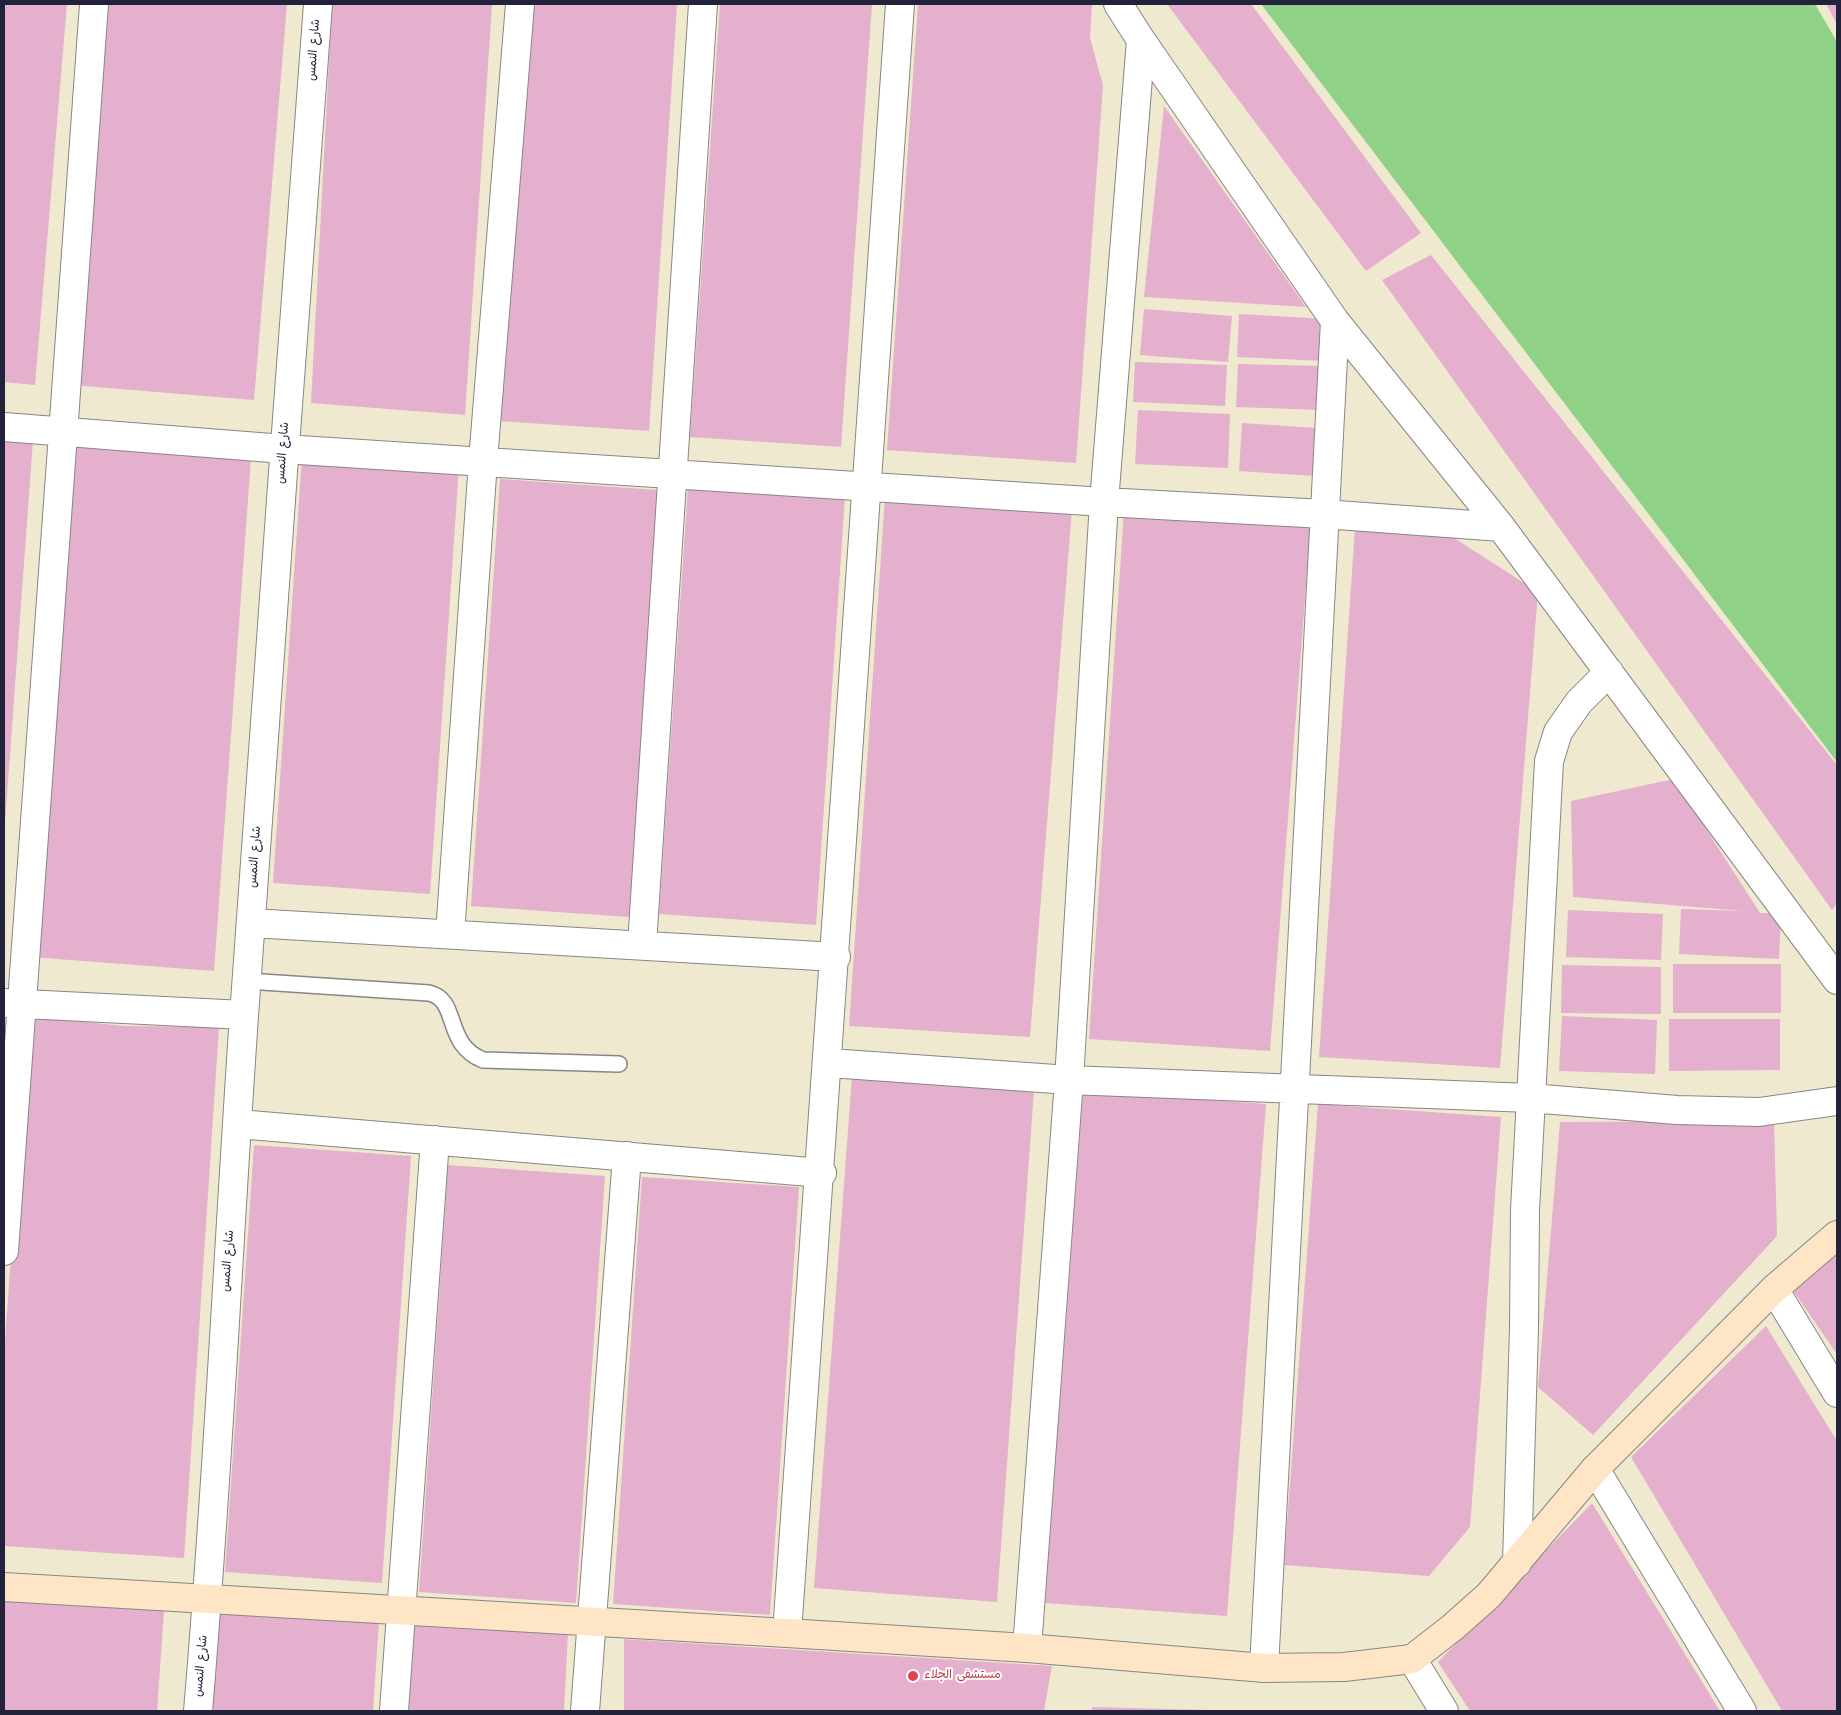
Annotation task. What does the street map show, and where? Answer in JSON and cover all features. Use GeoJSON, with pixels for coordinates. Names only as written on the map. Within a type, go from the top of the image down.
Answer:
{"type":"FeatureCollection","features":[{"type":"Feature","properties":{"kind":"street"},"geometry":{"type":"LineString","coordinates":[[4,1251],[13,1003],[63,432],[94,4]]}},
{"type":"Feature","properties":{"kind":"street","name":"شارع النمس"},"geometry":{"type":"LineString","coordinates":[[198,1711],[207,1600],[244,1015],[318,4]]}},
{"type":"Feature","properties":{"kind":"street"},"geometry":{"type":"LineString","coordinates":[[450,934],[483,461],[520,4]]}},
{"type":"Feature","properties":{"kind":"street"},"geometry":{"type":"LineString","coordinates":[[642,945],[703,4]]}},
{"type":"Feature","properties":{"kind":"street"},"geometry":{"type":"LineString","coordinates":[[788,1633],[870,486],[900,4]]}},
{"type":"Feature","properties":{"kind":"street"},"geometry":{"type":"LineString","coordinates":[[1118,4],[1335,321],[1501,527],[1837,980]]}},
{"type":"Feature","properties":{"kind":"street"},"geometry":{"type":"LineString","coordinates":[[1027,1648],[1069,1080],[1104,502],[1141,40]]}},
{"type":"Feature","properties":{"kind":"street"},"geometry":{"type":"LineString","coordinates":[[1264,1668],[1335,321]]}},
{"type":"Feature","properties":{"kind":"street"},"geometry":{"type":"LineString","coordinates":[[4,427],[284,449],[1104,502],[1324,514],[1501,527]]}},
{"type":"Feature","properties":{"kind":"street"},"geometry":{"type":"LineString","coordinates":[[1517,1563],[1524,1328],[1525,1210],[1549,761],[1558,732],[1579,702],[1609,672]]}},
{"type":"Feature","properties":{"kind":"street"},"geometry":{"type":"LineString","coordinates":[[251,923],[836,957]]}},
{"type":"Feature","properties":{"kind":"street"},"geometry":{"type":"LineString","coordinates":[[13,1003],[244,1015]]}},
{"type":"Feature","properties":{"kind":"street"},"geometry":{"type":"LineString","coordinates":[[830,1063],[1069,1080],[1295,1087],[1530,1098],[1677,1110],[1759,1112],[1837,1100]]}},
{"type":"Feature","properties":{"kind":"street"},"geometry":{"type":"LineString","coordinates":[[238,1124],[822,1173]]}},
{"type":"Feature","properties":{"kind":"street"},"geometry":{"type":"LineString","coordinates":[[394,1711],[435,1140]]}},
{"type":"Feature","properties":{"kind":"street"},"geometry":{"type":"LineString","coordinates":[[586,1711],[591,1622],[627,1156]]}},
{"type":"Feature","properties":{"kind":"street"},"geometry":{"type":"LineString","coordinates":[[4,1587],[1027,1648],[1264,1668],[1344,1667],[1412,1659],[1453,1628],[1489,1595],[1595,1469],[1774,1289],[1837,1235]]}},
{"type":"Feature","properties":{"kind":"street"},"geometry":{"type":"LineString","coordinates":[[1774,1289],[1837,1393]]}},
{"type":"Feature","properties":{"kind":"street"},"geometry":{"type":"LineString","coordinates":[[1595,1469],[1742,1711]]}},
{"type":"Feature","properties":{"kind":"street"},"geometry":{"type":"LineString","coordinates":[[1412,1659],[1444,1711]]}},
{"type":"Feature","properties":{"kind":"lane"},"geometry":{"type":"LineString","coordinates":[[247,981],[429,993],[437,995],[446,1003],[460,1043],[472,1056],[483,1060],[619,1064]]}},
{"type":"Feature","properties":{"kind":"green space"},"geometry":{"type":"Polygon","coordinates":[[[1261,4],[1815,4],[1837,42],[1837,762],[1261,4]]]}},
{"type":"Feature","properties":{"kind":"building"},"geometry":{"type":"Polygon","coordinates":[[[4,4],[67,4],[35,385],[4,382],[4,4]]]}},
{"type":"Feature","properties":{"kind":"building"},"geometry":{"type":"Polygon","coordinates":[[[103,4],[287,4],[254,400],[71,385],[103,4]]]}},
{"type":"Feature","properties":{"kind":"building"},"geometry":{"type":"Polygon","coordinates":[[[332,4],[492,4],[465,415],[311,403],[332,4]]]}},
{"type":"Feature","properties":{"kind":"building"},"geometry":{"type":"Polygon","coordinates":[[[529,4],[677,4],[649,431],[498,421],[529,4]]]}},
{"type":"Feature","properties":{"kind":"building"},"geometry":{"type":"Polygon","coordinates":[[[720,4],[872,4],[841,447],[690,437],[720,4]]]}},
{"type":"Feature","properties":{"kind":"building"},"geometry":{"type":"Polygon","coordinates":[[[918,4],[1092,4],[1090,38],[1103,85],[1076,463],[887,450],[918,4]]]}},
{"type":"Feature","properties":{"kind":"building"},"geometry":{"type":"Polygon","coordinates":[[[1167,4],[1251,4],[1421,233],[1366,271],[1167,4]]]}},
{"type":"Feature","properties":{"kind":"building"},"geometry":{"type":"Polygon","coordinates":[[[1826,4],[1837,4],[1837,24],[1826,4]]]}},
{"type":"Feature","properties":{"kind":"building"},"geometry":{"type":"Polygon","coordinates":[[[1164,106],[1306,307],[1144,297],[1164,106]]]}},
{"type":"Feature","properties":{"kind":"building"},"geometry":{"type":"Polygon","coordinates":[[[1431,255],[1837,765],[1837,903],[1832,910],[1382,280],[1431,255]]]}},
{"type":"Feature","properties":{"kind":"building"},"geometry":{"type":"Polygon","coordinates":[[[1144,309],[1232,316],[1228,362],[1140,355],[1144,309]]]}},
{"type":"Feature","properties":{"kind":"building"},"geometry":{"type":"Polygon","coordinates":[[[1239,314],[1327,319],[1325,361],[1237,357],[1239,314]]]}},
{"type":"Feature","properties":{"kind":"building"},"geometry":{"type":"Polygon","coordinates":[[[1135,362],[1227,365],[1225,406],[1133,402],[1135,362]]]}},
{"type":"Feature","properties":{"kind":"building"},"geometry":{"type":"Polygon","coordinates":[[[1238,364],[1323,366],[1322,410],[1236,407],[1238,364]]]}},
{"type":"Feature","properties":{"kind":"building"},"geometry":{"type":"Polygon","coordinates":[[[1138,410],[1230,414],[1228,468],[1135,464],[1138,410]]]}},
{"type":"Feature","properties":{"kind":"building"},"geometry":{"type":"Polygon","coordinates":[[[1242,423],[1317,428],[1314,476],[1239,471],[1242,423]]]}},
{"type":"Feature","properties":{"kind":"building"},"geometry":{"type":"Polygon","coordinates":[[[4,438],[33,440],[5,823],[4,823],[4,438]]]}},
{"type":"Feature","properties":{"kind":"building"},"geometry":{"type":"Polygon","coordinates":[[[69,445],[251,458],[214,971],[31,957],[69,445]]]}},
{"type":"Feature","properties":{"kind":"building"},"geometry":{"type":"Polygon","coordinates":[[[302,456],[459,467],[430,894],[273,883],[302,456]]]}},
{"type":"Feature","properties":{"kind":"building"},"geometry":{"type":"Polygon","coordinates":[[[500,479],[658,490],[629,917],[471,906],[500,479]]]}},
{"type":"Feature","properties":{"kind":"building"},"geometry":{"type":"Polygon","coordinates":[[[688,487],[845,497],[816,925],[659,914],[688,487]]]}},
{"type":"Feature","properties":{"kind":"building"},"geometry":{"type":"Polygon","coordinates":[[[885,497],[1072,509],[1030,1037],[849,1026],[885,497]]]}},
{"type":"Feature","properties":{"kind":"building"},"geometry":{"type":"Polygon","coordinates":[[[1124,510],[1311,521],[1270,1051],[1089,1039],[1124,510]]]}},
{"type":"Feature","properties":{"kind":"building"},"geometry":{"type":"Polygon","coordinates":[[[1355,528],[1448,534],[1538,592],[1500,1068],[1319,1057],[1355,528]]]}},
{"type":"Feature","properties":{"kind":"building"},"geometry":{"type":"Polygon","coordinates":[[[1674,779],[1760,913],[1781,913],[1779,959],[1679,954],[1681,909],[1744,911],[1573,897],[1571,801],[1674,779]]]}},
{"type":"Feature","properties":{"kind":"building"},"geometry":{"type":"Polygon","coordinates":[[[1568,910],[1663,914],[1661,960],[1566,957],[1568,910]]]}},
{"type":"Feature","properties":{"kind":"building"},"geometry":{"type":"Polygon","coordinates":[[[1673,964],[1781,964],[1781,1013],[1673,1013],[1673,964]]]}},
{"type":"Feature","properties":{"kind":"building"},"geometry":{"type":"Polygon","coordinates":[[[1562,965],[1661,967],[1661,1014],[1561,1013],[1562,965]]]}},
{"type":"Feature","properties":{"kind":"building"},"geometry":{"type":"Polygon","coordinates":[[[28,1016],[124,1026],[219,1027],[184,1558],[4,1546],[4,1355],[28,1016]]]}},
{"type":"Feature","properties":{"kind":"building"},"geometry":{"type":"Polygon","coordinates":[[[1562,1016],[1657,1020],[1655,1074],[1559,1071],[1562,1016]]]}},
{"type":"Feature","properties":{"kind":"building"},"geometry":{"type":"Polygon","coordinates":[[[1669,1019],[1780,1019],[1780,1070],[1669,1071],[1669,1019]]]}},
{"type":"Feature","properties":{"kind":"building"},"geometry":{"type":"Polygon","coordinates":[[[852,1076],[1034,1090],[997,1602],[814,1588],[852,1076]]]}},
{"type":"Feature","properties":{"kind":"building"},"geometry":{"type":"Polygon","coordinates":[[[1083,1090],[1266,1104],[1227,1616],[1045,1603],[1083,1090]]]}},
{"type":"Feature","properties":{"kind":"building"},"geometry":{"type":"Polygon","coordinates":[[[1318,1104],[1501,1117],[1470,1527],[1429,1576],[1284,1565],[1318,1104]]]}},
{"type":"Feature","properties":{"kind":"building"},"geometry":{"type":"Polygon","coordinates":[[[1774,1121],[1777,1236],[1593,1435],[1538,1387],[1560,1122],[1774,1121]]]}},
{"type":"Feature","properties":{"kind":"building"},"geometry":{"type":"Polygon","coordinates":[[[254,1145],[411,1156],[382,1583],[225,1572],[254,1145]]]}},
{"type":"Feature","properties":{"kind":"building"},"geometry":{"type":"Polygon","coordinates":[[[448,1165],[605,1176],[576,1603],[419,1592],[448,1165]]]}},
{"type":"Feature","properties":{"kind":"building"},"geometry":{"type":"Polygon","coordinates":[[[642,1177],[799,1187],[770,1615],[613,1604],[642,1177]]]}},
{"type":"Feature","properties":{"kind":"building"},"geometry":{"type":"Polygon","coordinates":[[[1837,1244],[1837,1354],[1785,1279],[1837,1244]]]}},
{"type":"Feature","properties":{"kind":"building"},"geometry":{"type":"Polygon","coordinates":[[[1766,1326],[1837,1441],[1837,1711],[1782,1711],[1631,1457],[1766,1326]]]}},
{"type":"Feature","properties":{"kind":"building"},"geometry":{"type":"Polygon","coordinates":[[[1592,1503],[1720,1711],[1470,1711],[1438,1662],[1592,1503]]]}},
{"type":"Feature","properties":{"kind":"building"},"geometry":{"type":"Polygon","coordinates":[[[4,1600],[164,1611],[157,1711],[4,1711],[4,1600]]]}},
{"type":"Feature","properties":{"kind":"building"},"geometry":{"type":"Polygon","coordinates":[[[213,1610],[379,1621],[373,1711],[206,1711],[213,1610]]]}},
{"type":"Feature","properties":{"kind":"building"},"geometry":{"type":"Polygon","coordinates":[[[407,1622],[568,1632],[564,1711],[401,1711],[407,1622]]]}},
{"type":"Feature","properties":{"kind":"building","name":"مستشفى الجلاء"},"geometry":{"type":"Polygon","coordinates":[[[624,1639],[1052,1666],[1044,1711],[624,1711],[624,1639]]]}},
{"type":"Feature","properties":{"kind":"building"},"geometry":{"type":"Polygon","coordinates":[[[1092,1707],[1207,1710],[1092,1711],[1092,1707]]]}},
{"type":"Feature","properties":{"kind":"place","name":"مستشفى الجلاء"},"geometry":{"type":"Point","coordinates":[913,1676]}}]}
